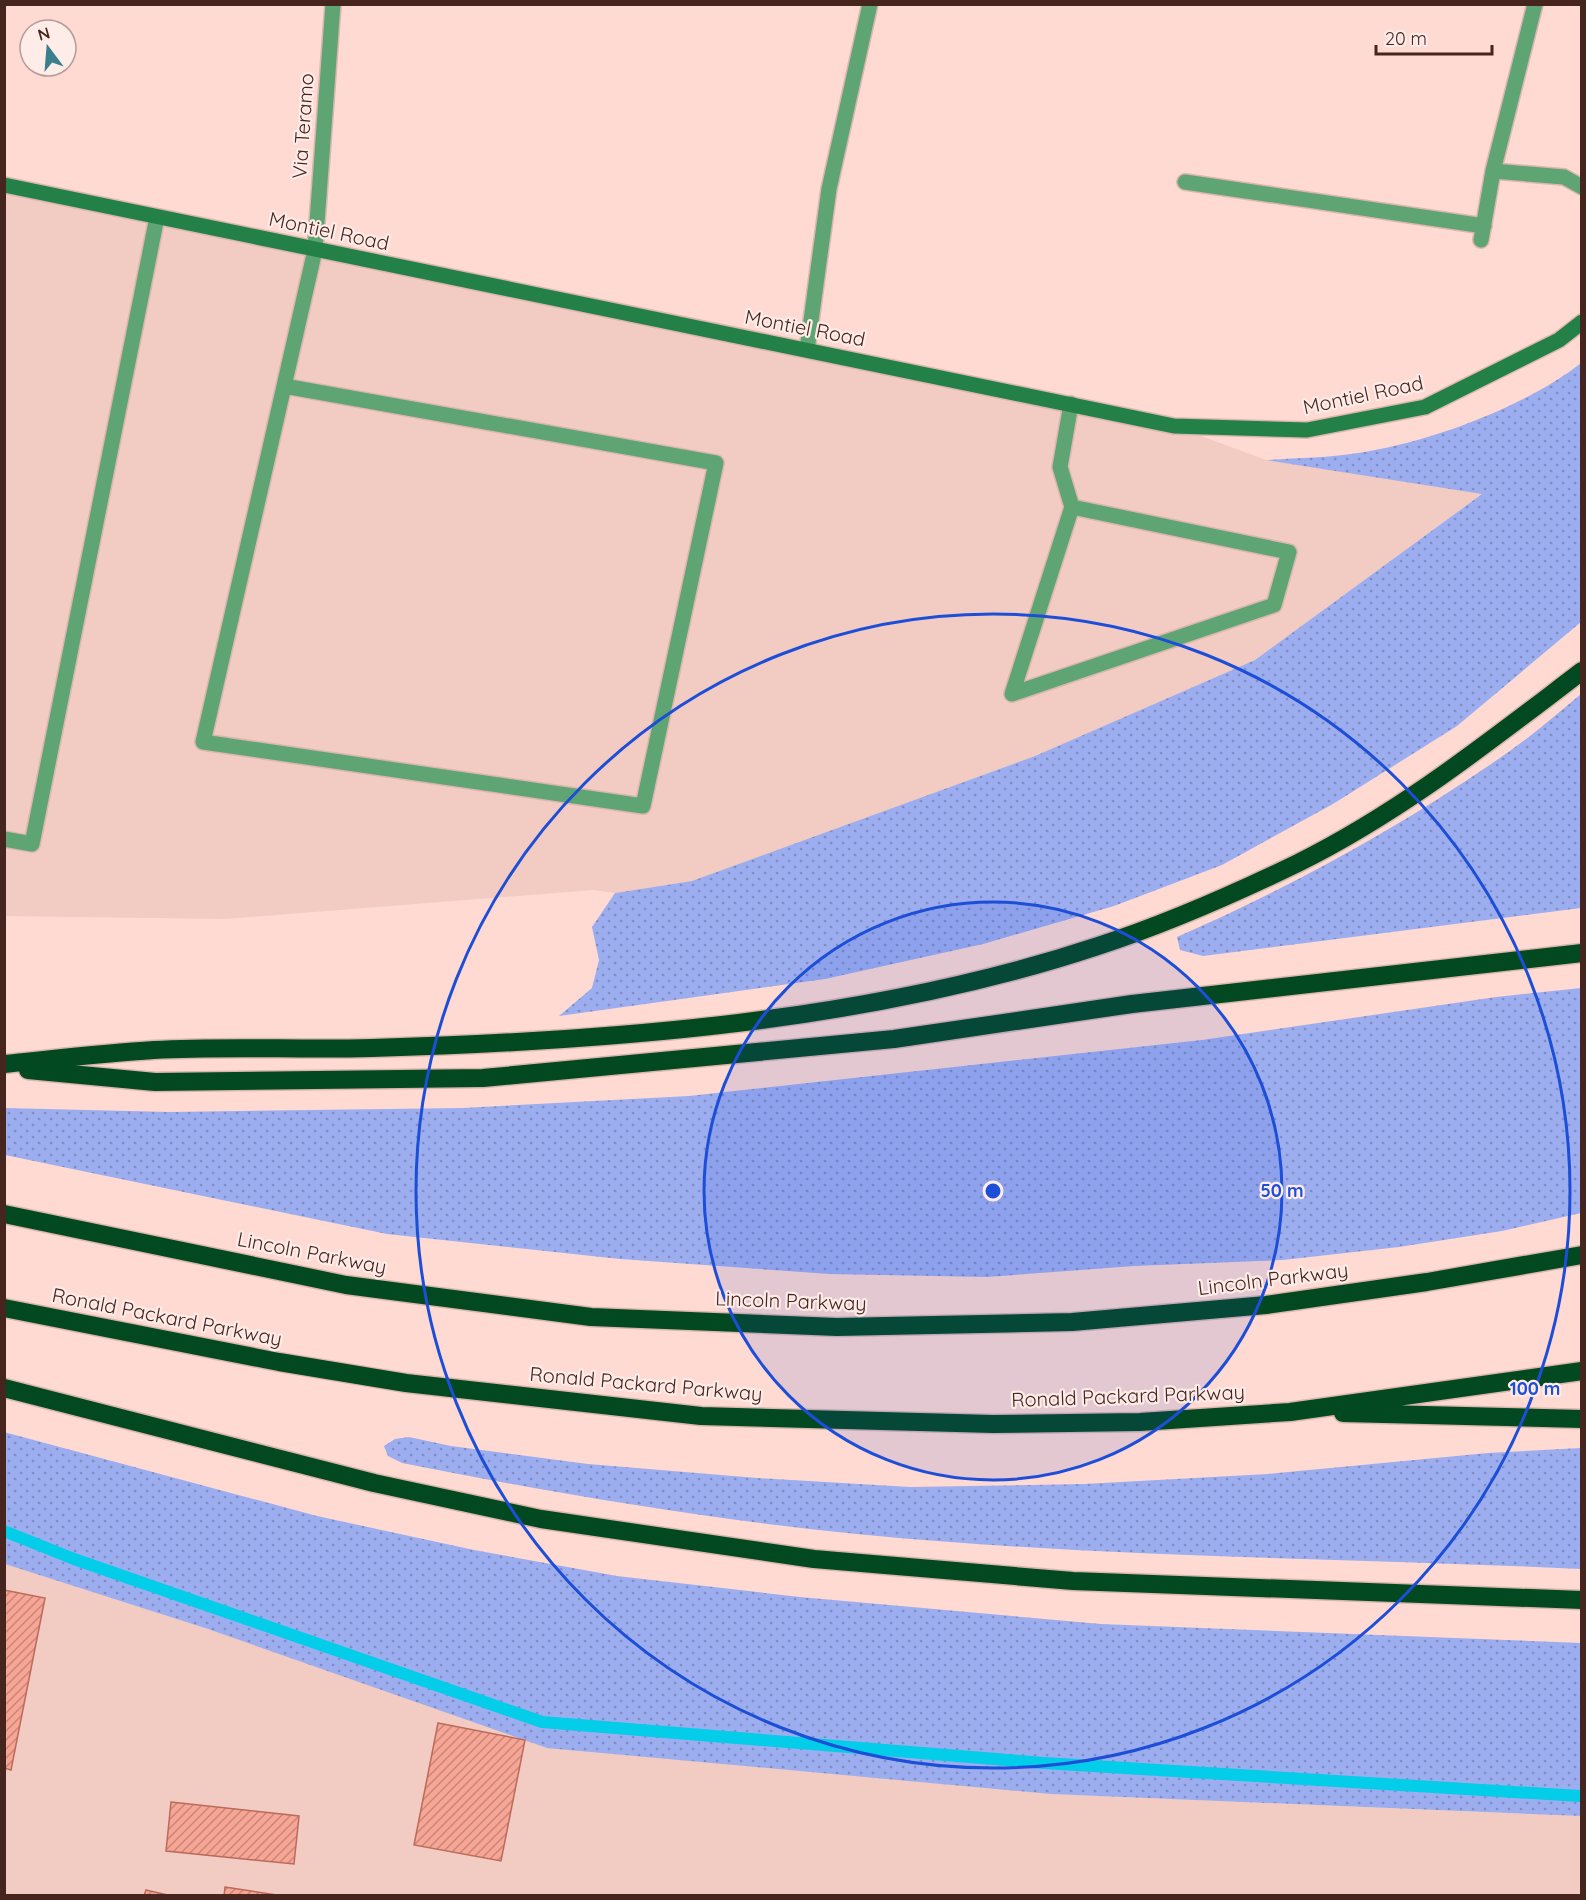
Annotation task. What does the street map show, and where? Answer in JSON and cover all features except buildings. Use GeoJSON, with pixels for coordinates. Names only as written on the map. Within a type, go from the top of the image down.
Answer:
{"type":"FeatureCollection","features":[{"type":"Feature","properties":{"kind":"highway"},"geometry":{"type":"LineString","coordinates":[[4,1065],[156,1050],[373,1048],[546,1039],[726,1024],[896,998],[990,977],[1098,946],[1199,908],[1300,862],[1394,809],[1581,671]]}},
{"type":"Feature","properties":{"kind":"highway"},"geometry":{"type":"LineString","coordinates":[[4,1065],[155,1082],[483,1078],[882,1040],[1132,1004],[1581,953]]}},
{"type":"Feature","properties":{"kind":"highway","name":"Lincoln Parkway"},"geometry":{"type":"LineString","coordinates":[[4,1214],[346,1285],[591,1317],[837,1327],[1072,1322],[1266,1305],[1427,1282],[1581,1255]]}},
{"type":"Feature","properties":{"kind":"highway","name":"Ronald Packard Parkway"},"geometry":{"type":"LineString","coordinates":[[4,1308],[279,1362],[406,1383],[701,1416],[993,1424],[1140,1422],[1290,1412]]}},
{"type":"Feature","properties":{"kind":"highway"},"geometry":{"type":"LineString","coordinates":[[1290,1412],[1581,1371]]}},
{"type":"Feature","properties":{"kind":"highway"},"geometry":{"type":"LineString","coordinates":[[4,1388],[374,1483],[519,1514],[676,1541],[814,1559],[1073,1581],[1581,1600]]}},
{"type":"Feature","properties":{"kind":"highway"},"geometry":{"type":"LineString","coordinates":[[1290,1412],[1581,1419]]}},
{"type":"Feature","properties":{"kind":"street","name":"Via Teramo"},"geometry":{"type":"LineString","coordinates":[[284,386],[716,463],[643,806],[202,742],[315,250],[333,4]]}},
{"type":"Feature","properties":{"kind":"street"},"geometry":{"type":"LineString","coordinates":[[807,350],[829,189],[870,4]]}},
{"type":"Feature","properties":{"kind":"street"},"geometry":{"type":"LineString","coordinates":[[1185,182],[1482,233],[1493,171],[1535,4]]}},
{"type":"Feature","properties":{"kind":"street"},"geometry":{"type":"LineString","coordinates":[[1493,171],[1564,177],[1581,187]]}},
{"type":"Feature","properties":{"kind":"street","name":"Montiel Road"},"geometry":{"type":"LineString","coordinates":[[4,185],[1174,426],[1307,430],[1425,407],[1560,340],[1581,322]]}},
{"type":"Feature","properties":{"kind":"street"},"geometry":{"type":"LineString","coordinates":[[4,839],[32,844],[157,217]]}},
{"type":"Feature","properties":{"kind":"street"},"geometry":{"type":"LineString","coordinates":[[1071,404],[1060,467],[1072,507],[1012,694],[1274,605],[1289,552],[1072,507]]}},
{"type":"Feature","properties":{"kind":"shaded area"},"geometry":{"type":"Polygon","coordinates":[[[5,188],[1174,426],[1266,460],[1483,493],[1255,660],[1035,756],[692,881],[615,893],[594,890],[225,919],[5,916],[5,188]]]}},
{"type":"Feature","properties":{"kind":"shaded area"},"geometry":{"type":"Polygon","coordinates":[[[1581,363],[1581,622],[1457,726],[1333,804],[1222,865],[1114,906],[983,944],[825,979],[559,1016],[592,988],[599,960],[592,927],[615,893],[692,881],[1035,756],[1255,660],[1482,494],[1266,460],[1358,453],[1445,432],[1475,421],[1532,394],[1581,363]]]}},
{"type":"Feature","properties":{"kind":"shaded area"},"geometry":{"type":"Polygon","coordinates":[[[1581,694],[1581,908],[1203,956],[1180,950],[1177,937],[1305,876],[1388,830],[1507,753],[1581,694]]]}},
{"type":"Feature","properties":{"kind":"shaded area"},"geometry":{"type":"Polygon","coordinates":[[[1581,988],[1581,1213],[1502,1231],[1399,1247],[1283,1260],[1134,1266],[987,1277],[829,1274],[620,1259],[387,1234],[5,1155],[5,1108],[170,1112],[463,1108],[689,1096],[1202,1040],[1496,997],[1581,988]]]}},
{"type":"Feature","properties":{"kind":"shaded area"},"geometry":{"type":"Polygon","coordinates":[[[4,1432],[317,1516],[474,1550],[617,1576],[800,1597],[1101,1624],[1581,1643],[1581,1816],[1051,1794],[547,1748],[208,1629],[5,1564],[4,1432]]]}},
{"type":"Feature","properties":{"kind":"shaded area"},"geometry":{"type":"Polygon","coordinates":[[[409,1437],[451,1446],[588,1464],[757,1478],[910,1487],[1084,1484],[1268,1474],[1488,1453],[1581,1448],[1581,1569],[1108,1552],[950,1542],[812,1529],[743,1521],[538,1489],[402,1463],[388,1456],[384,1446],[395,1439],[409,1437]]]}},
{"type":"Feature","properties":{"kind":"shaded area"},"geometry":{"type":"Polygon","coordinates":[[[5,1564],[208,1629],[1051,1794],[1581,1816],[1581,1895],[5,1896],[5,1564]]]}},
{"type":"Feature","properties":{"kind":"waterway"},"geometry":{"type":"LineString","coordinates":[[4,1531],[74,1559],[542,1722],[1044,1763],[1580,1796]]}}]}
